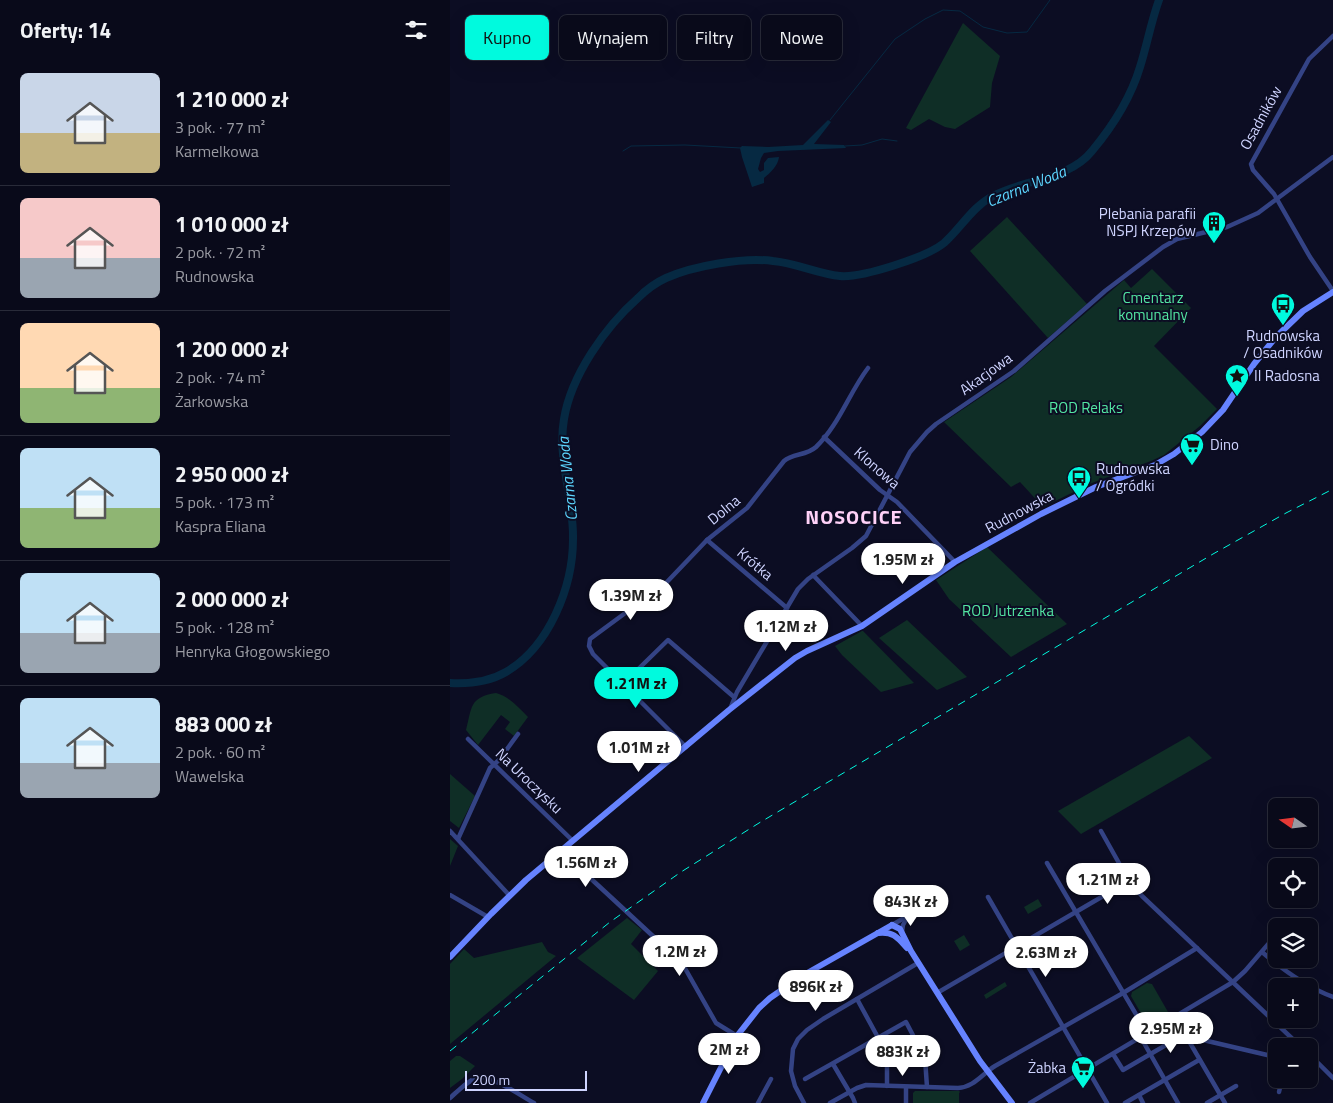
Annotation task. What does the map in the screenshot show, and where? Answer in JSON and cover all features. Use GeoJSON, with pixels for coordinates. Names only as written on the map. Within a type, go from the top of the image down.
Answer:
{"type":"FeatureCollection","features":[{"type":"Feature","properties":{"kind":"main road","name":"Rudnowska"},"geometry":{"type":"LineString","coordinates":[[450,956],[509,895],[729,710],[803,653],[862,626],[955,562],[1075,497],[1161,462],[1174,454],[1202,432],[1223,410],[1254,364],[1275,338],[1303,311],[1333,292]]}},
{"type":"Feature","properties":{"kind":"main road"},"geometry":{"type":"LineString","coordinates":[[703,1103],[737,1036],[759,1008],[785,987],[892,924],[987,1072],[1012,1103]]}},
{"type":"Feature","properties":{"kind":"main road"},"geometry":{"type":"LineString","coordinates":[[877,933],[900,935]]}},
{"type":"Feature","properties":{"kind":"street","name":"Osadników"},"geometry":{"type":"LineString","coordinates":[[1333,36],[1309,59],[1251,161],[1252,167],[1271,190],[1333,292]]}},
{"type":"Feature","properties":{"kind":"street","name":"Akacjowa"},"geometry":{"type":"LineString","coordinates":[[729,710],[734,697],[798,589],[813,575],[866,536],[910,452],[927,432],[1014,371],[1105,291],[1163,247],[1177,239],[1227,227],[1258,213],[1333,157]]}},
{"type":"Feature","properties":{"kind":"street","name":"Dolna"},"geometry":{"type":"LineString","coordinates":[[624,683],[590,649],[590,639],[661,588],[707,540],[747,508],[784,461],[810,452],[824,438],[842,412],[868,368]]}},
{"type":"Feature","properties":{"kind":"street","name":"Klonowa"},"geometry":{"type":"LineString","coordinates":[[824,438],[880,490],[897,502],[955,562]]}},
{"type":"Feature","properties":{"kind":"street","name":"Krótka"},"geometry":{"type":"LineString","coordinates":[[707,540],[787,608]]}},
{"type":"Feature","properties":{"kind":"street"},"geometry":{"type":"LineString","coordinates":[[813,575],[862,626]]}},
{"type":"Feature","properties":{"kind":"street"},"geometry":{"type":"LineString","coordinates":[[686,747],[624,683],[668,640],[734,697]]}},
{"type":"Feature","properties":{"kind":"street"},"geometry":{"type":"LineString","coordinates":[[458,838],[488,772],[518,734]]}},
{"type":"Feature","properties":{"kind":"street","name":"Na Uroczysku"},"geometry":{"type":"LineString","coordinates":[[468,740],[573,841]]}},
{"type":"Feature","properties":{"kind":"street"},"geometry":{"type":"LineString","coordinates":[[450,831],[458,838],[459,843],[509,895]]}},
{"type":"Feature","properties":{"kind":"street"},"geometry":{"type":"LineString","coordinates":[[1102,832],[1130,881],[1142,896],[1291,1038]]}},
{"type":"Feature","properties":{"kind":"street"},"geometry":{"type":"LineString","coordinates":[[561,851],[682,963],[716,1023],[737,1036]]}},
{"type":"Feature","properties":{"kind":"street"},"geometry":{"type":"LineString","coordinates":[[1047,863],[1147,1033]]}},
{"type":"Feature","properties":{"kind":"street"},"geometry":{"type":"LineString","coordinates":[[937,993],[1130,881]]}},
{"type":"Feature","properties":{"kind":"street"},"geometry":{"type":"LineString","coordinates":[[450,895],[488,917]]}},
{"type":"Feature","properties":{"kind":"street"},"geometry":{"type":"LineString","coordinates":[[988,897],[1107,1103]]}},
{"type":"Feature","properties":{"kind":"street"},"geometry":{"type":"LineString","coordinates":[[892,924],[935,900]]}},
{"type":"Feature","properties":{"kind":"street"},"geometry":{"type":"LineString","coordinates":[[900,935],[904,922],[910,914]]}},
{"type":"Feature","properties":{"kind":"street"},"geometry":{"type":"LineString","coordinates":[[1030,1103],[1233,982],[1268,945]]}},
{"type":"Feature","properties":{"kind":"street"},"geometry":{"type":"LineString","coordinates":[[830,1103],[862,1086],[963,1088],[1197,948]]}},
{"type":"Feature","properties":{"kind":"street"},"geometry":{"type":"LineString","coordinates":[[1262,952],[1297,979],[1333,997]]}},
{"type":"Feature","properties":{"kind":"street"},"geometry":{"type":"LineString","coordinates":[[804,1103],[792,1079],[791,1059],[798,1040],[812,1026],[918,963]]}},
{"type":"Feature","properties":{"kind":"street"},"geometry":{"type":"LineString","coordinates":[[857,999],[887,1054],[887,1086]]}},
{"type":"Feature","properties":{"kind":"street"},"geometry":{"type":"LineString","coordinates":[[1175,1017],[1225,1103]]}},
{"type":"Feature","properties":{"kind":"street"},"geometry":{"type":"LineString","coordinates":[[805,1080],[906,1022],[925,1058],[927,1087]]}},
{"type":"Feature","properties":{"kind":"street"},"geometry":{"type":"LineString","coordinates":[[1113,1054],[1123,1070],[1178,1038],[1186,1036],[1268,1055]]}},
{"type":"Feature","properties":{"kind":"street"},"geometry":{"type":"LineString","coordinates":[[1144,1043],[1178,1103]]}},
{"type":"Feature","properties":{"kind":"street"},"geometry":{"type":"LineString","coordinates":[[1125,1103],[1199,1060]]}},
{"type":"Feature","properties":{"kind":"street"},"geometry":{"type":"LineString","coordinates":[[1318,1063],[1333,1078]]}},
{"type":"Feature","properties":{"kind":"street"},"geometry":{"type":"LineString","coordinates":[[833,1064],[855,1103]]}},
{"type":"Feature","properties":{"kind":"street"},"geometry":{"type":"LineString","coordinates":[[450,1098],[474,1079],[483,1077],[493,1080],[534,1103]]}},
{"type":"Feature","properties":{"kind":"street"},"geometry":{"type":"LineString","coordinates":[[758,1103],[771,1079]]}},
{"type":"Feature","properties":{"kind":"street"},"geometry":{"type":"LineString","coordinates":[[1207,1103],[1236,1086]]}},
{"type":"Feature","properties":{"kind":"street"},"geometry":{"type":"LineString","coordinates":[[906,1087],[906,1103]]}},
{"type":"Feature","properties":{"kind":"street"},"geometry":{"type":"LineString","coordinates":[[1279,1092],[1280,1088]]}},
{"type":"Feature","properties":{"kind":"street"},"geometry":{"type":"LineString","coordinates":[[1139,1095],[1143,1103]]}},
{"type":"Feature","properties":{"kind":"green space"},"geometry":{"type":"Polygon","coordinates":[[[963,23],[1000,56],[992,83],[990,107],[955,129],[945,127],[929,119],[911,130],[906,128],[963,23]]]}},
{"type":"Feature","properties":{"kind":"green space"},"geometry":{"type":"Polygon","coordinates":[[[1007,217],[1087,304],[1048,338],[970,251],[1007,217]]]}},
{"type":"Feature","properties":{"kind":"green space","name":"ROD Relaks"},"geometry":{"type":"Polygon","coordinates":[[[1152,269],[1191,308],[1154,346],[1217,409],[1200,426],[1164,455],[1092,483],[1043,507],[1020,482],[1011,487],[944,422],[1011,377],[1124,280],[1131,288],[1152,269]]]}},
{"type":"Feature","properties":{"kind":"green space","name":"ROD Jutrzenka"},"geometry":{"type":"Polygon","coordinates":[[[987,547],[1067,624],[1011,657],[949,599],[936,580],[987,547]]]}},
{"type":"Feature","properties":{"kind":"green space"},"geometry":{"type":"Polygon","coordinates":[[[907,620],[967,677],[937,690],[879,638],[907,620]]]}},
{"type":"Feature","properties":{"kind":"green space"},"geometry":{"type":"Polygon","coordinates":[[[862,631],[914,683],[881,692],[842,655],[835,646],[862,631]]]}},
{"type":"Feature","properties":{"kind":"green space"},"geometry":{"type":"Polygon","coordinates":[[[496,693],[517,706],[528,717],[514,736],[505,729],[510,722],[501,715],[478,745],[466,730],[471,710],[476,701],[481,697],[496,693]]]}},
{"type":"Feature","properties":{"kind":"green space"},"geometry":{"type":"Polygon","coordinates":[[[1189,736],[1212,758],[1081,834],[1058,811],[1189,736]]]}},
{"type":"Feature","properties":{"kind":"green space"},"geometry":{"type":"Polygon","coordinates":[[[450,774],[475,796],[459,828],[450,821],[450,774]]]}},
{"type":"Feature","properties":{"kind":"green space"},"geometry":{"type":"Polygon","coordinates":[[[450,839],[458,846],[450,866],[450,839]]]}},
{"type":"Feature","properties":{"kind":"green space"},"geometry":{"type":"Polygon","coordinates":[[[1038,899],[1042,906],[1028,914],[1024,907],[1038,899]]]}},
{"type":"Feature","properties":{"kind":"green space"},"geometry":{"type":"Polygon","coordinates":[[[627,918],[642,930],[631,944],[658,971],[634,1000],[577,958],[627,918]]]}},
{"type":"Feature","properties":{"kind":"green space"},"geometry":{"type":"Polygon","coordinates":[[[964,935],[970,945],[960,951],[954,941],[964,935]]]}},
{"type":"Feature","properties":{"kind":"green space"},"geometry":{"type":"Polygon","coordinates":[[[542,942],[548,952],[556,956],[450,1044],[450,964],[464,949],[474,958],[542,942]]]}},
{"type":"Feature","properties":{"kind":"green space"},"geometry":{"type":"Polygon","coordinates":[[[1068,945],[1071,950],[1053,961],[1050,955],[1068,945]]]}},
{"type":"Feature","properties":{"kind":"green space"},"geometry":{"type":"Polygon","coordinates":[[[1005,982],[1007,986],[986,999],[984,995],[1005,982]]]}},
{"type":"Feature","properties":{"kind":"green space"},"geometry":{"type":"Polygon","coordinates":[[[1147,983],[1152,984],[1168,1012],[1167,1016],[1153,1024],[1146,1022],[1131,996],[1132,992],[1147,983]]]}},
{"type":"Feature","properties":{"kind":"green space"},"geometry":{"type":"Polygon","coordinates":[[[456,1056],[460,1056],[475,1066],[450,1088],[450,1061],[456,1056]]]}},
{"type":"Feature","properties":{"kind":"green space"},"geometry":{"type":"Polygon","coordinates":[[[915,1091],[959,1091],[959,1103],[913,1103],[913,1093],[915,1091]]]}},
{"type":"Feature","properties":{"kind":"water"},"geometry":{"type":"Polygon","coordinates":[[[828,120],[831,122],[814,144],[844,145],[846,148],[764,153],[758,169],[760,172],[764,170],[764,163],[768,158],[779,157],[777,163],[764,178],[764,183],[752,187],[742,157],[740,148],[742,146],[803,145],[828,120]]]}},
{"type":"Feature","properties":{"kind":"waterway"},"geometry":{"type":"LineString","coordinates":[[830,120],[895,39],[925,19],[943,10],[960,11],[983,27],[1007,33],[1027,32],[1050,0]]}},
{"type":"Feature","properties":{"kind":"waterway","name":"Czarna Woda"},"geometry":{"type":"LineString","coordinates":[[450,683],[479,682],[506,672],[535,647],[556,614],[569,577],[572,557],[573,524],[564,464],[562,434],[568,403],[574,386],[591,353],[614,323],[644,292],[658,282],[677,274],[704,266],[733,261],[773,261],[832,275],[850,276],[894,266],[936,249],[979,206],[993,196],[1005,190],[1059,174],[1082,161],[1092,151],[1114,122],[1132,89],[1159,0]]}},
{"type":"Feature","properties":{"kind":"waterway"},"geometry":{"type":"LineString","coordinates":[[845,146],[862,145],[882,139],[897,141]]}},
{"type":"Feature","properties":{"kind":"waterway"},"geometry":{"type":"LineString","coordinates":[[623,151],[631,146],[685,145],[741,148]]}},
{"type":"Feature","properties":{"kind":"railway"},"geometry":{"type":"LineString","coordinates":[[450,1051],[610,922],[681,872],[759,823],[1213,554],[1333,489]]}},
{"type":"Feature","properties":{"kind":"place","name":"Plebania parafii NSPJ Krzepów"},"geometry":{"type":"Point","coordinates":[1214,244]}},
{"type":"Feature","properties":{"kind":"place","name":"Rudnowska / Osadników"},"geometry":{"type":"Point","coordinates":[1283,326]}},
{"type":"Feature","properties":{"kind":"place","name":"II Radosna"},"geometry":{"type":"Point","coordinates":[1237,397]}},
{"type":"Feature","properties":{"kind":"place","name":"Dino"},"geometry":{"type":"Point","coordinates":[1192,466]}},
{"type":"Feature","properties":{"kind":"place","name":"Rudnowska / Ogródki"},"geometry":{"type":"Point","coordinates":[1079,499]}},
{"type":"Feature","properties":{"kind":"place","name":"Żabka"},"geometry":{"type":"Point","coordinates":[1083,1089]}},
{"type":"Feature","properties":{"kind":"district","name":"NOSOCICE"},"geometry":{"type":"Point","coordinates":[854,517]}},
{"type":"Feature","properties":{"kind":"park label","name":"Cmentarz komunalny"},"geometry":{"type":"Point","coordinates":[1153,306]}}]}
